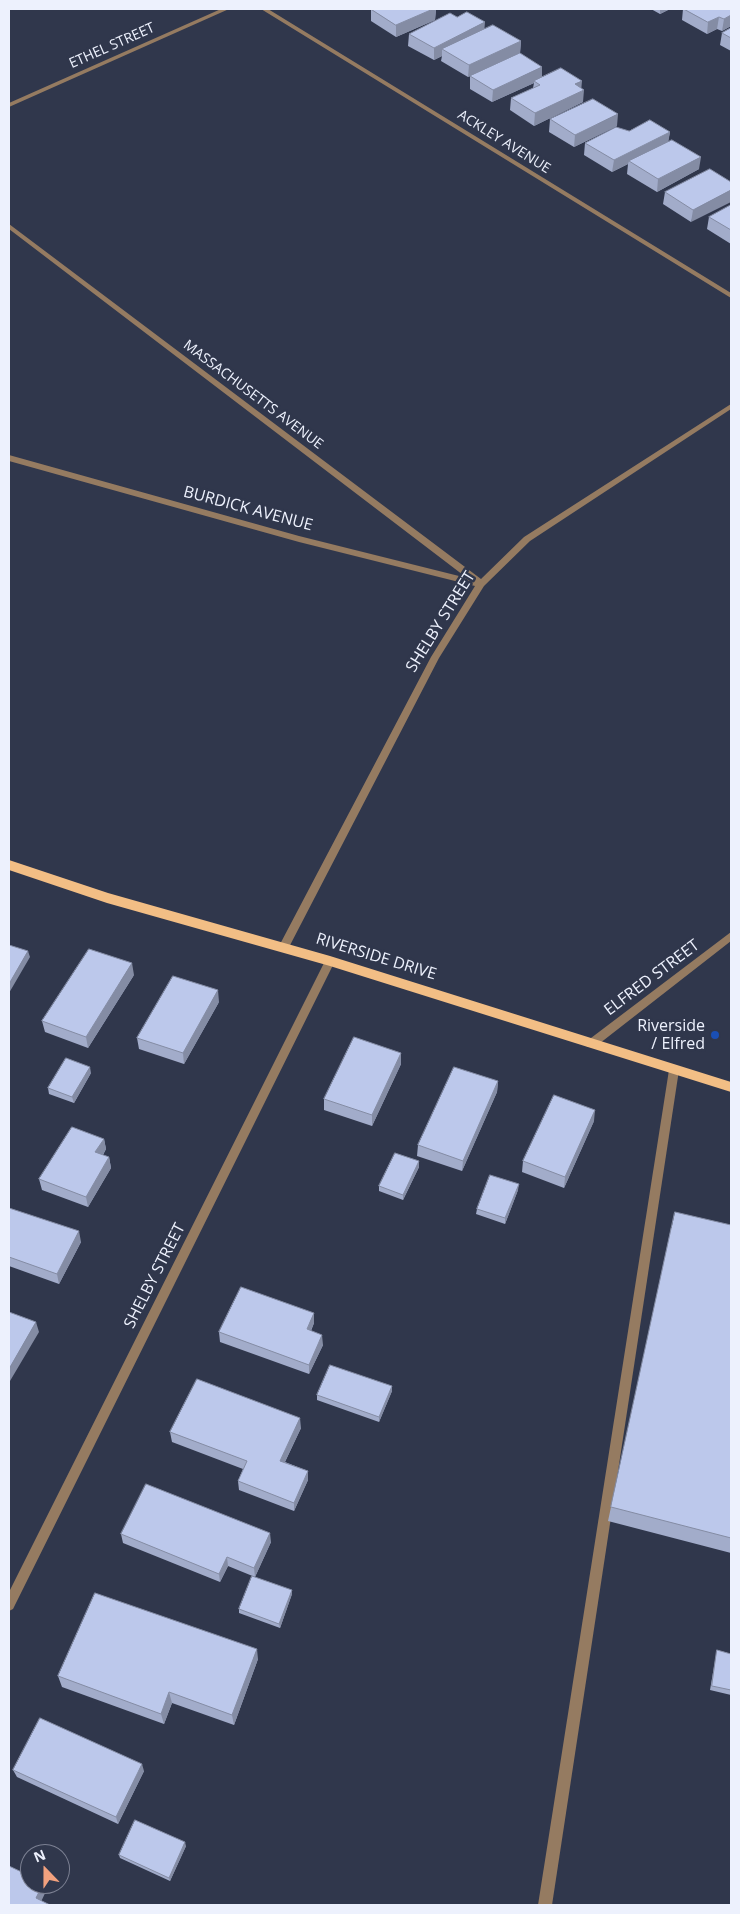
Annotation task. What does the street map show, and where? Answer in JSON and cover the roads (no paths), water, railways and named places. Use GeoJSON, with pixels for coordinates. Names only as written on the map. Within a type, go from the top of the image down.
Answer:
{"type":"FeatureCollection","features":[{"type":"Feature","properties":{"kind":"main road","name":"RIVERSIDE DRIVE"},"geometry":{"type":"LineString","coordinates":[[9,865],[107,898],[330,961],[731,1087]]}},
{"type":"Feature","properties":{"kind":"street","name":"ETHEL STREET"},"geometry":{"type":"LineString","coordinates":[[9,105],[226,9]]}},
{"type":"Feature","properties":{"kind":"street","name":"ACKLEY AVENUE"},"geometry":{"type":"LineString","coordinates":[[264,9],[731,296]]}},
{"type":"Feature","properties":{"kind":"street","name":"MASSACHUSETTS AVENUE"},"geometry":{"type":"LineString","coordinates":[[9,226],[481,584]]}},
{"type":"Feature","properties":{"kind":"street","name":"SHELBY STREET"},"geometry":{"type":"LineString","coordinates":[[283,948],[435,657],[481,584],[527,539],[731,406]]}},
{"type":"Feature","properties":{"kind":"street","name":"BURDICK AVENUE"},"geometry":{"type":"LineString","coordinates":[[9,458],[299,538],[481,584]]}},
{"type":"Feature","properties":{"kind":"street","name":"ELFRED STREET"},"geometry":{"type":"LineString","coordinates":[[591,1044],[731,936]]}},
{"type":"Feature","properties":{"kind":"street","name":"SHELBY STREET"},"geometry":{"type":"LineString","coordinates":[[9,1605],[330,961]]}},
{"type":"Feature","properties":{"kind":"street"},"geometry":{"type":"LineString","coordinates":[[545,1905],[674,1070]]}},
{"type":"Feature","properties":{"kind":"place","name":"Riverside / Elfred"},"geometry":{"type":"Point","coordinates":[715,1035]}}]}
